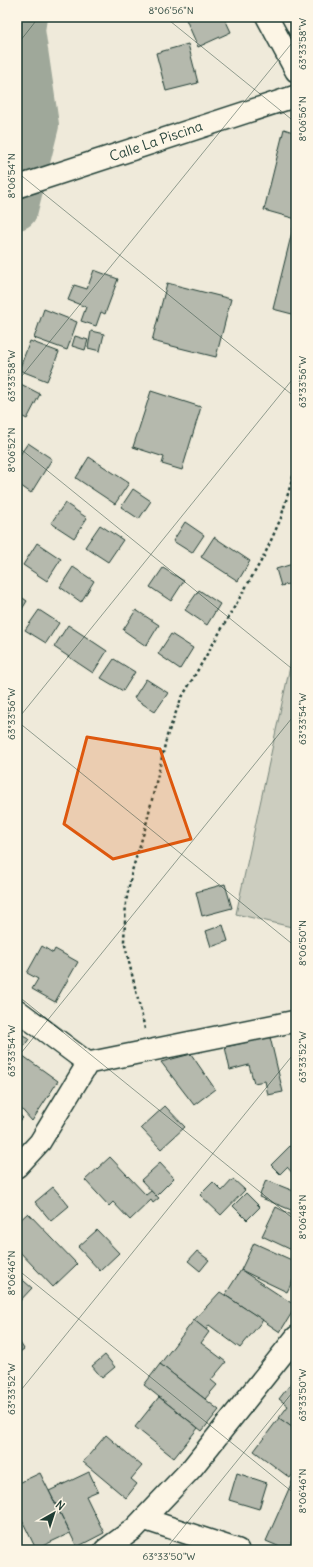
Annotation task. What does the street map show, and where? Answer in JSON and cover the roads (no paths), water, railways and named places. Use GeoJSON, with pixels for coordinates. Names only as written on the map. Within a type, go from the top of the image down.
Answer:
{"type":"FeatureCollection","features":[{"type":"Feature","properties":{"kind":"street"},"geometry":{"type":"LineString","coordinates":[[267,17],[296,71]]}},
{"type":"Feature","properties":{"kind":"street","name":"Calle La Piscina"},"geometry":{"type":"LineString","coordinates":[[17,187],[255,108],[296,96]]}},
{"type":"Feature","properties":{"kind":"street"},"geometry":{"type":"LineString","coordinates":[[17,1010],[88,1063]]}},
{"type":"Feature","properties":{"kind":"street"},"geometry":{"type":"LineString","coordinates":[[17,1167],[40,1142],[88,1063],[296,1021]]}},
{"type":"Feature","properties":{"kind":"street"},"geometry":{"type":"LineString","coordinates":[[105,1550],[134,1529],[192,1468],[296,1337]]}},
{"type":"Feature","properties":{"kind":"street"},"geometry":{"type":"LineString","coordinates":[[144,1519],[238,1550]]}},
{"type":"Feature","properties":{"kind":"waterway"},"geometry":{"type":"LineString","coordinates":[[17,209],[38,125],[24,30],[26,17]]}}]}
